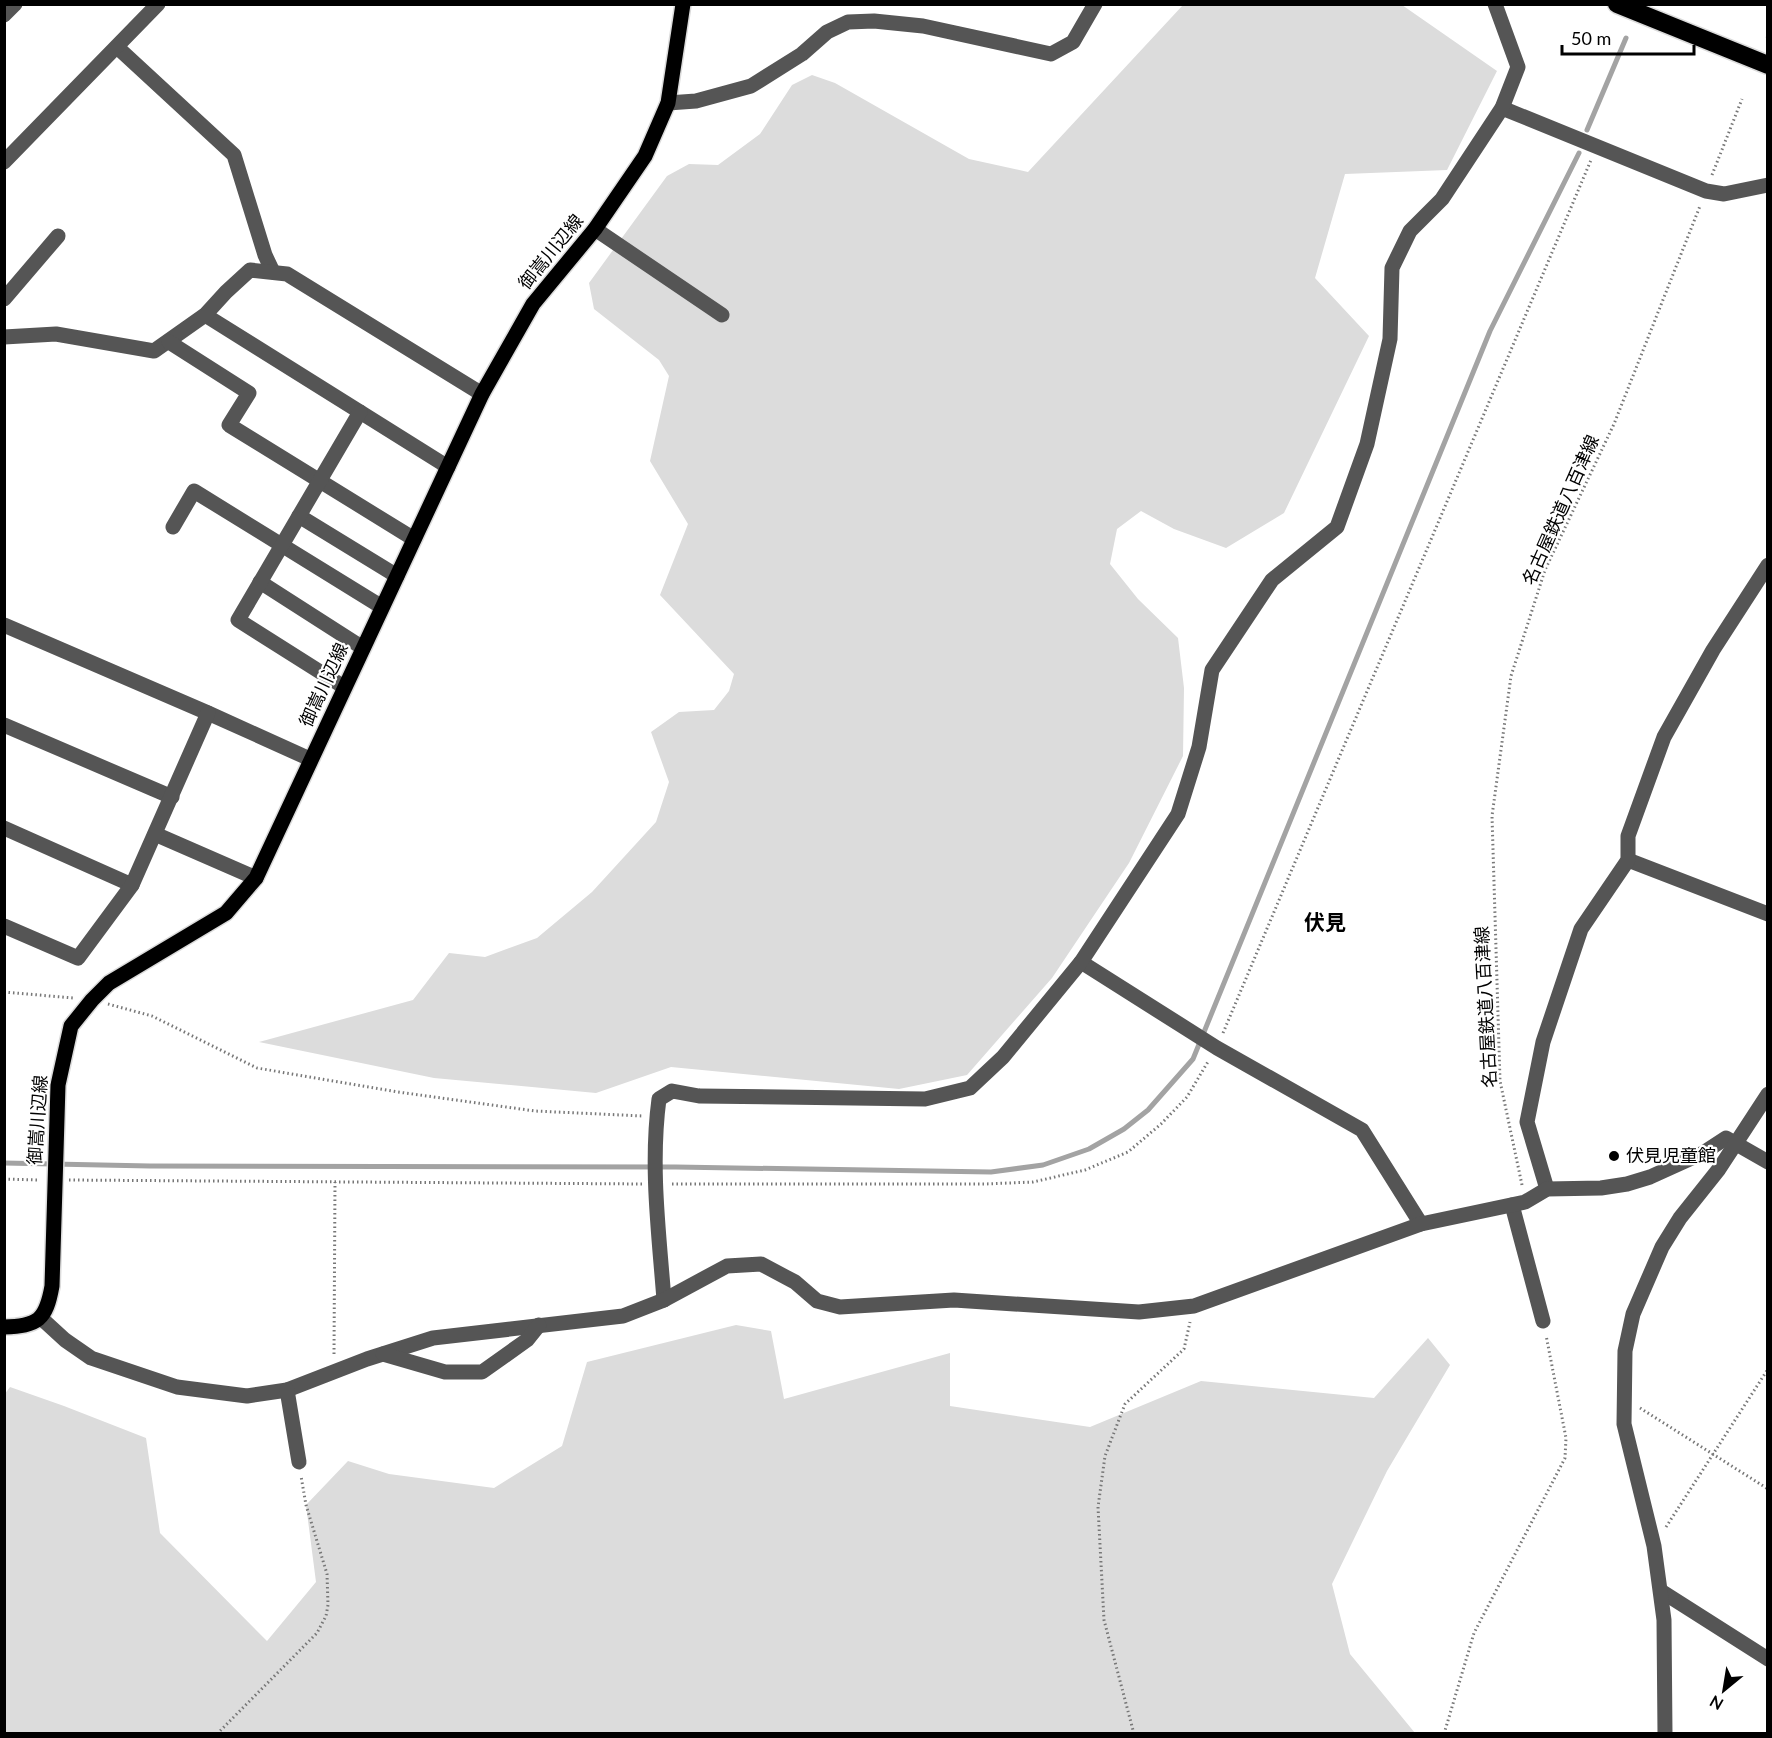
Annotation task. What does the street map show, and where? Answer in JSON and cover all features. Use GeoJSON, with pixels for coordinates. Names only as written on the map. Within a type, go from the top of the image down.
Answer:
{"type":"FeatureCollection","features":[{"type":"Feature","properties":{"kind":"highway"},"geometry":{"type":"LineString","coordinates":[[1617,4],[1767,65]]}},
{"type":"Feature","properties":{"kind":"main road","name":"御嵩川辺線"},"geometry":{"type":"LineString","coordinates":[[41,1318],[49,1305],[51,1286],[58,1085],[71,1026],[109,983],[226,914],[256,878],[482,394],[533,304],[596,229],[645,156],[668,103],[683,4]]}},
{"type":"Feature","properties":{"kind":"main road"},"geometry":{"type":"LineString","coordinates":[[4,1327],[24,1326],[41,1318]]}},
{"type":"Feature","properties":{"kind":"street"},"geometry":{"type":"LineString","coordinates":[[4,15],[15,4]]}},
{"type":"Feature","properties":{"kind":"street"},"geometry":{"type":"LineString","coordinates":[[4,162],[158,4]]}},
{"type":"Feature","properties":{"kind":"street"},"geometry":{"type":"LineString","coordinates":[[668,103],[696,101],[751,87],[802,54],[827,32],[848,22],[874,21],[923,26],[1051,54],[1073,42],[1095,4]]}},
{"type":"Feature","properties":{"kind":"street"},"geometry":{"type":"LineString","coordinates":[[664,1300],[655,1184],[659,1099],[672,1091],[699,1096],[925,1099],[970,1088],[1003,1057],[1081,962],[1178,814],[1199,747],[1212,670],[1272,580],[1336,527],[1367,444],[1390,339],[1392,268],[1410,231],[1442,199],[1502,108],[1518,67],[1495,4]]}},
{"type":"Feature","properties":{"kind":"street"},"geometry":{"type":"LineString","coordinates":[[117,47],[234,155],[265,255],[273,272]]}},
{"type":"Feature","properties":{"kind":"street"},"geometry":{"type":"LineString","coordinates":[[1502,108],[1706,191],[1724,194],[1767,185]]}},
{"type":"Feature","properties":{"kind":"street"},"geometry":{"type":"LineString","coordinates":[[596,229],[722,315]]}},
{"type":"Feature","properties":{"kind":"street"},"geometry":{"type":"LineString","coordinates":[[4,299],[58,236]]}},
{"type":"Feature","properties":{"kind":"street"},"geometry":{"type":"LineString","coordinates":[[4,337],[56,334],[154,351],[170,342],[205,315],[250,270],[273,272],[287,274],[482,394]]}},
{"type":"Feature","properties":{"kind":"street"},"geometry":{"type":"LineString","coordinates":[[205,315],[448,467]]}},
{"type":"Feature","properties":{"kind":"street"},"geometry":{"type":"LineString","coordinates":[[170,342],[249,393],[230,425],[414,539]]}},
{"type":"Feature","properties":{"kind":"street"},"geometry":{"type":"LineString","coordinates":[[344,687],[238,620],[360,412]]}},
{"type":"Feature","properties":{"kind":"street"},"geometry":{"type":"LineString","coordinates":[[173,527],[194,491],[382,607]]}},
{"type":"Feature","properties":{"kind":"street"},"geometry":{"type":"LineString","coordinates":[[299,516],[397,576]]}},
{"type":"Feature","properties":{"kind":"street"},"geometry":{"type":"LineString","coordinates":[[1547,1189],[1527,1122],[1543,1042],[1581,929],[1628,860],[1628,836],[1664,737],[1713,650],[1767,565]]}},
{"type":"Feature","properties":{"kind":"street"},"geometry":{"type":"LineString","coordinates":[[260,582],[363,648]]}},
{"type":"Feature","properties":{"kind":"street"},"geometry":{"type":"LineString","coordinates":[[4,625],[310,759]]}},
{"type":"Feature","properties":{"kind":"street"},"geometry":{"type":"LineString","coordinates":[[4,926],[78,958],[132,885],[208,713]]}},
{"type":"Feature","properties":{"kind":"street"},"geometry":{"type":"LineString","coordinates":[[4,725],[172,797]]}},
{"type":"Feature","properties":{"kind":"street"},"geometry":{"type":"LineString","coordinates":[[4,828],[132,885]]}},
{"type":"Feature","properties":{"kind":"street"},"geometry":{"type":"LineString","coordinates":[[155,834],[256,878]]}},
{"type":"Feature","properties":{"kind":"street"},"geometry":{"type":"LineString","coordinates":[[1628,860],[1767,914]]}},
{"type":"Feature","properties":{"kind":"street"},"geometry":{"type":"LineString","coordinates":[[1081,962],[1217,1048],[1362,1130],[1421,1224]]}},
{"type":"Feature","properties":{"kind":"street"},"geometry":{"type":"LineString","coordinates":[[1665,1734],[1664,1620],[1661,1591],[1654,1546],[1624,1424],[1625,1351],[1633,1314],[1662,1247],[1680,1218],[1737,1143],[1767,1094]]}},
{"type":"Feature","properties":{"kind":"street"},"geometry":{"type":"LineString","coordinates":[[41,1318],[65,1340],[91,1358],[177,1387],[247,1396],[286,1390],[433,1338],[624,1316],[664,1300],[727,1266],[761,1264],[795,1282],[817,1301],[840,1307],[954,1300],[1139,1312],[1194,1306],[1421,1224],[1519,1203],[1547,1189],[1601,1188],[1650,1178],[1703,1153],[1726,1138],[1767,1162]]}},
{"type":"Feature","properties":{"kind":"street"},"geometry":{"type":"LineString","coordinates":[[1519,1203],[1543,1321]]}},
{"type":"Feature","properties":{"kind":"street"},"geometry":{"type":"LineString","coordinates":[[383,1354],[445,1372],[482,1372],[527,1340],[539,1325]]}},
{"type":"Feature","properties":{"kind":"street"},"geometry":{"type":"LineString","coordinates":[[286,1390],[299,1462]]}},
{"type":"Feature","properties":{"kind":"street"},"geometry":{"type":"LineString","coordinates":[[1661,1591],[1767,1659]]}},
{"type":"Feature","properties":{"kind":"path","name":"名古屋鉄道八百津線"},"geometry":{"type":"LineString","coordinates":[[1519,1203],[1500,1080],[1492,816],[1511,676],[1545,570],[1614,424],[1742,99]]}},
{"type":"Feature","properties":{"kind":"path"},"geometry":{"type":"LineString","coordinates":[[4,1179],[985,1184],[1033,1182],[1085,1170],[1128,1152],[1161,1124],[1187,1097],[1217,1048],[1597,146]]}},
{"type":"Feature","properties":{"kind":"path"},"geometry":{"type":"LineString","coordinates":[[4,992],[92,1000],[152,1016],[257,1068],[398,1092],[535,1111],[657,1117]]}},
{"type":"Feature","properties":{"kind":"path"},"geometry":{"type":"LineString","coordinates":[[334,1372],[335,1182]]}},
{"type":"Feature","properties":{"kind":"path"},"geometry":{"type":"LineString","coordinates":[[1134,1734],[1104,1620],[1098,1507],[1105,1456],[1125,1404],[1184,1349],[1194,1306]]}},
{"type":"Feature","properties":{"kind":"path"},"geometry":{"type":"LineString","coordinates":[[1444,1734],[1474,1633],[1565,1458],[1566,1438],[1543,1321]]}},
{"type":"Feature","properties":{"kind":"path"},"geometry":{"type":"LineString","coordinates":[[1654,1546],[1767,1369]]}},
{"type":"Feature","properties":{"kind":"path"},"geometry":{"type":"LineString","coordinates":[[1624,1398],[1767,1489]]}},
{"type":"Feature","properties":{"kind":"path"},"geometry":{"type":"LineString","coordinates":[[217,1734],[318,1633],[326,1616],[327,1574],[306,1505],[299,1462]]}},
{"type":"Feature","properties":{"kind":"shaded area"},"geometry":{"type":"Polygon","coordinates":[[[1183,5],[1402,5],[1497,71],[1447,170],[1345,174],[1315,278],[1369,336],[1284,513],[1226,548],[1174,529],[1141,511],[1117,529],[1110,564],[1138,599],[1178,638],[1184,688],[1183,756],[1129,863],[1052,978],[967,1075],[899,1089],[671,1067],[596,1093],[434,1078],[259,1042],[413,1000],[449,953],[485,957],[537,938],[592,892],[656,822],[669,782],[651,732],[679,712],[714,710],[729,691],[734,674],[660,595],[688,524],[650,461],[669,376],[659,360],[594,309],[589,283],[667,176],[689,164],[718,165],[760,134],[792,85],[812,75],[835,83],[969,159],[1028,172],[1183,5]]]}},
{"type":"Feature","properties":{"kind":"shaded area"},"geometry":{"type":"Polygon","coordinates":[[[736,1325],[771,1331],[784,1399],[950,1353],[950,1406],[1090,1427],[1201,1381],[1374,1398],[1428,1338],[1450,1365],[1387,1471],[1332,1584],[1350,1654],[1415,1733],[5,1733],[4,1395],[10,1387],[146,1438],[160,1533],[267,1641],[316,1582],[306,1505],[348,1461],[389,1474],[494,1488],[562,1446],[587,1362],[736,1325]]]}},
{"type":"Feature","properties":{"kind":"waterway"},"geometry":{"type":"LineString","coordinates":[[1587,130],[1626,38]]}},
{"type":"Feature","properties":{"kind":"waterway"},"geometry":{"type":"LineString","coordinates":[[4,1163],[150,1166],[676,1167],[991,1172],[1043,1165],[1089,1149],[1124,1129],[1148,1110],[1193,1059],[1490,331],[1579,153]]}},
{"type":"Feature","properties":{"kind":"place","name":"伏見児童館"},"geometry":{"type":"Point","coordinates":[1614,1156]}},
{"type":"Feature","properties":{"kind":"district","name":"伏見"},"geometry":{"type":"Point","coordinates":[1325,923]}}]}
